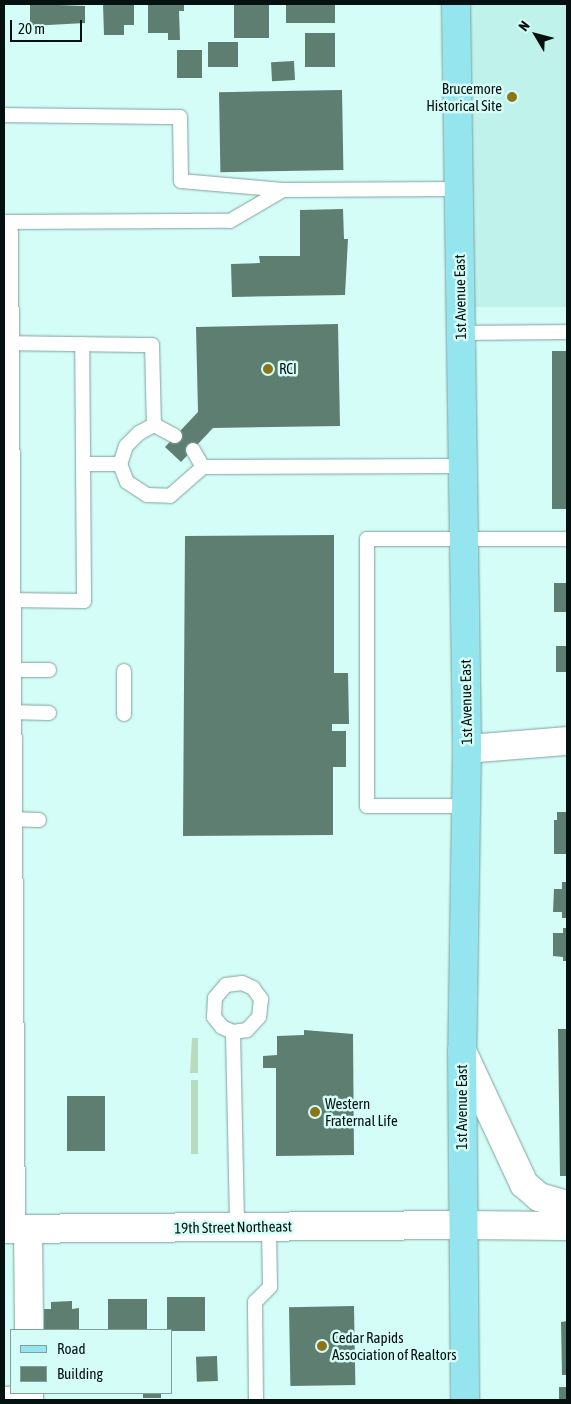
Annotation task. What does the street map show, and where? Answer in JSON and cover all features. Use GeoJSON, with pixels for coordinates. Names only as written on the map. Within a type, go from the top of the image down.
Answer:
{"type":"FeatureCollection","features":[{"type":"Feature","properties":{"kind":"main road","name":"1st Avenue East"},"geometry":{"type":"LineString","coordinates":[[456,4],[467,749],[462,1051],[465,1400]]}},
{"type":"Feature","properties":{"kind":"street"},"geometry":{"type":"LineString","coordinates":[[4,233],[9,819],[7,995],[14,1229],[28,1329]]}},
{"type":"Feature","properties":{"kind":"street"},"geometry":{"type":"LineString","coordinates":[[467,749],[567,741]]}},
{"type":"Feature","properties":{"kind":"street"},"geometry":{"type":"LineString","coordinates":[[462,1051],[524,1184],[538,1197],[567,1205]]}},
{"type":"Feature","properties":{"kind":"street","name":"19th Street Northeast"},"geometry":{"type":"LineString","coordinates":[[14,1229],[269,1226],[567,1226]]}},
{"type":"Feature","properties":{"kind":"lane"},"geometry":{"type":"LineString","coordinates":[[4,115],[180,117],[181,181],[283,190],[458,190]]}},
{"type":"Feature","properties":{"kind":"lane"},"geometry":{"type":"LineString","coordinates":[[4,222],[230,221],[283,190]]}},
{"type":"Feature","properties":{"kind":"lane"},"geometry":{"type":"LineString","coordinates":[[461,333],[567,332]]}},
{"type":"Feature","properties":{"kind":"lane"},"geometry":{"type":"LineString","coordinates":[[5,343],[152,345],[154,425]]}},
{"type":"Feature","properties":{"kind":"lane"},"geometry":{"type":"LineString","coordinates":[[7,600],[84,600],[82,344]]}},
{"type":"Feature","properties":{"kind":"lane"},"geometry":{"type":"LineString","coordinates":[[154,425],[139,432],[126,446],[120,464],[127,482],[147,495],[154,496],[170,496],[203,467],[463,466]]}},
{"type":"Feature","properties":{"kind":"lane"},"geometry":{"type":"LineString","coordinates":[[154,425],[175,436]]}},
{"type":"Feature","properties":{"kind":"lane"},"geometry":{"type":"LineString","coordinates":[[193,450],[203,467]]}},
{"type":"Feature","properties":{"kind":"lane"},"geometry":{"type":"LineString","coordinates":[[83,464],[120,464]]}},
{"type":"Feature","properties":{"kind":"lane"},"geometry":{"type":"LineString","coordinates":[[466,806],[366,806],[367,539],[567,539]]}},
{"type":"Feature","properties":{"kind":"lane"},"geometry":{"type":"LineString","coordinates":[[8,670],[49,670]]}},
{"type":"Feature","properties":{"kind":"lane"},"geometry":{"type":"LineString","coordinates":[[124,671],[124,714]]}},
{"type":"Feature","properties":{"kind":"lane"},"geometry":{"type":"LineString","coordinates":[[8,712],[49,713]]}},
{"type":"Feature","properties":{"kind":"lane"},"geometry":{"type":"LineString","coordinates":[[9,819],[39,820]]}},
{"type":"Feature","properties":{"kind":"lane"},"geometry":{"type":"LineString","coordinates":[[233,1032],[237,1227]]}},
{"type":"Feature","properties":{"kind":"lane"},"geometry":{"type":"LineString","coordinates":[[256,1400],[255,1302],[270,1287],[269,1226]]}},
{"type":"Feature","properties":{"kind":"shaded area","name":"Brucemore Historical Site"},"geometry":{"type":"Polygon","coordinates":[[[456,4],[567,4],[567,307],[456,307],[456,4]]]}},
{"type":"Feature","properties":{"kind":"green space"},"geometry":{"type":"Polygon","coordinates":[[[192,1038],[198,1038],[198,1073],[190,1073],[192,1038]]]}},
{"type":"Feature","properties":{"kind":"green space"},"geometry":{"type":"Polygon","coordinates":[[[191,1080],[198,1080],[198,1154],[191,1154],[191,1080]]]}},
{"type":"Feature","properties":{"kind":"building"},"geometry":{"type":"Polygon","coordinates":[[[30,4],[85,6],[85,23],[30,26],[30,4]]]}},
{"type":"Feature","properties":{"kind":"building"},"geometry":{"type":"Polygon","coordinates":[[[103,4],[134,4],[134,25],[124,25],[124,35],[104,35],[103,4]]]}},
{"type":"Feature","properties":{"kind":"building"},"geometry":{"type":"Polygon","coordinates":[[[148,4],[184,4],[184,11],[179,11],[180,40],[168,40],[168,33],[148,33],[148,4]]]}},
{"type":"Feature","properties":{"kind":"building"},"geometry":{"type":"Polygon","coordinates":[[[234,4],[269,4],[269,38],[234,38],[234,4]]]}},
{"type":"Feature","properties":{"kind":"building"},"geometry":{"type":"Polygon","coordinates":[[[286,4],[335,4],[335,23],[286,23],[286,4]]]}},
{"type":"Feature","properties":{"kind":"building"},"geometry":{"type":"Polygon","coordinates":[[[305,33],[335,33],[335,67],[305,67],[305,33]]]}},
{"type":"Feature","properties":{"kind":"building"},"geometry":{"type":"Polygon","coordinates":[[[208,42],[238,42],[238,67],[208,67],[208,42]]]}},
{"type":"Feature","properties":{"kind":"building"},"geometry":{"type":"Polygon","coordinates":[[[177,50],[202,50],[202,78],[177,78],[177,50]]]}},
{"type":"Feature","properties":{"kind":"building"},"geometry":{"type":"Polygon","coordinates":[[[294,61],[295,80],[272,81],[271,62],[294,61]]]}},
{"type":"Feature","properties":{"kind":"building"},"geometry":{"type":"Polygon","coordinates":[[[342,90],[343,170],[220,172],[219,92],[342,90]]]}},
{"type":"Feature","properties":{"kind":"building"},"geometry":{"type":"Polygon","coordinates":[[[343,209],[344,239],[348,239],[345,295],[232,297],[231,264],[260,263],[259,256],[300,256],[300,210],[343,209]]]}},
{"type":"Feature","properties":{"kind":"building","name":"RCI"},"geometry":{"type":"Polygon","coordinates":[[[338,324],[340,426],[213,428],[181,462],[165,447],[198,412],[196,327],[338,324]]]}},
{"type":"Feature","properties":{"kind":"building"},"geometry":{"type":"Polygon","coordinates":[[[552,351],[567,351],[567,509],[552,509],[552,351]]]}},
{"type":"Feature","properties":{"kind":"building"},"geometry":{"type":"Polygon","coordinates":[[[334,535],[334,673],[348,673],[349,724],[332,724],[332,731],[346,731],[346,767],[333,767],[333,835],[183,836],[185,536],[334,535]]]}},
{"type":"Feature","properties":{"kind":"building"},"geometry":{"type":"Polygon","coordinates":[[[554,583],[567,583],[567,612],[554,612],[554,583]]]}},
{"type":"Feature","properties":{"kind":"building"},"geometry":{"type":"Polygon","coordinates":[[[556,646],[567,646],[567,672],[556,672],[556,646]]]}},
{"type":"Feature","properties":{"kind":"building"},"geometry":{"type":"Polygon","coordinates":[[[557,812],[567,812],[567,854],[554,854],[554,820],[557,820],[557,812]]]}},
{"type":"Feature","properties":{"kind":"building"},"geometry":{"type":"Polygon","coordinates":[[[562,882],[567,882],[567,918],[562,918],[562,912],[553,912],[554,889],[562,889],[562,882]]]}},
{"type":"Feature","properties":{"kind":"building"},"geometry":{"type":"Polygon","coordinates":[[[563,928],[567,928],[567,961],[563,961],[563,957],[553,956],[553,933],[563,933],[563,928]]]}},
{"type":"Feature","properties":{"kind":"building"},"geometry":{"type":"Polygon","coordinates":[[[558,1029],[567,1029],[567,1176],[560,1176],[558,1029]]]}},
{"type":"Feature","properties":{"kind":"building","name":"Western Fraternal Life"},"geometry":{"type":"Polygon","coordinates":[[[304,1030],[353,1034],[354,1155],[276,1156],[276,1068],[263,1068],[263,1056],[277,1055],[277,1036],[304,1035],[304,1030]]]}},
{"type":"Feature","properties":{"kind":"building"},"geometry":{"type":"Polygon","coordinates":[[[67,1096],[105,1096],[105,1151],[67,1151],[67,1096]]]}},
{"type":"Feature","properties":{"kind":"building"},"geometry":{"type":"Polygon","coordinates":[[[167,1297],[205,1297],[205,1331],[172,1331],[172,1329],[167,1329],[167,1297]]]}},
{"type":"Feature","properties":{"kind":"building"},"geometry":{"type":"Polygon","coordinates":[[[108,1299],[147,1299],[147,1329],[108,1329],[108,1299]]]}},
{"type":"Feature","properties":{"kind":"building"},"geometry":{"type":"Polygon","coordinates":[[[72,1301],[72,1309],[79,1308],[79,1329],[44,1329],[44,1309],[51,1309],[51,1302],[72,1301]]]}},
{"type":"Feature","properties":{"kind":"building","name":"Cedar Rapids Association of Realtors"},"geometry":{"type":"Polygon","coordinates":[[[354,1306],[355,1385],[290,1386],[289,1307],[354,1306]]]}},
{"type":"Feature","properties":{"kind":"building"},"geometry":{"type":"Polygon","coordinates":[[[567,1321],[567,1375],[562,1375],[561,1322],[567,1321]]]}},
{"type":"Feature","properties":{"kind":"building"},"geometry":{"type":"Polygon","coordinates":[[[217,1356],[218,1381],[197,1382],[196,1357],[217,1356]]]}},
{"type":"Feature","properties":{"kind":"building"},"geometry":{"type":"Polygon","coordinates":[[[559,1387],[567,1387],[567,1400],[559,1400],[559,1387]]]}},
{"type":"Feature","properties":{"kind":"building"},"geometry":{"type":"Polygon","coordinates":[[[143,1394],[161,1394],[161,1398],[143,1398],[143,1394]]]}},
{"type":"Feature","properties":{"kind":"place","name":"Brucemore Historical Site"},"geometry":{"type":"Point","coordinates":[512,97]}},
{"type":"Feature","properties":{"kind":"place","name":"RCI"},"geometry":{"type":"Point","coordinates":[268,369]}},
{"type":"Feature","properties":{"kind":"place","name":"Western Fraternal Life"},"geometry":{"type":"Point","coordinates":[315,1112]}},
{"type":"Feature","properties":{"kind":"place","name":"Cedar Rapids Association of Realtors"},"geometry":{"type":"Point","coordinates":[322,1346]}}]}
